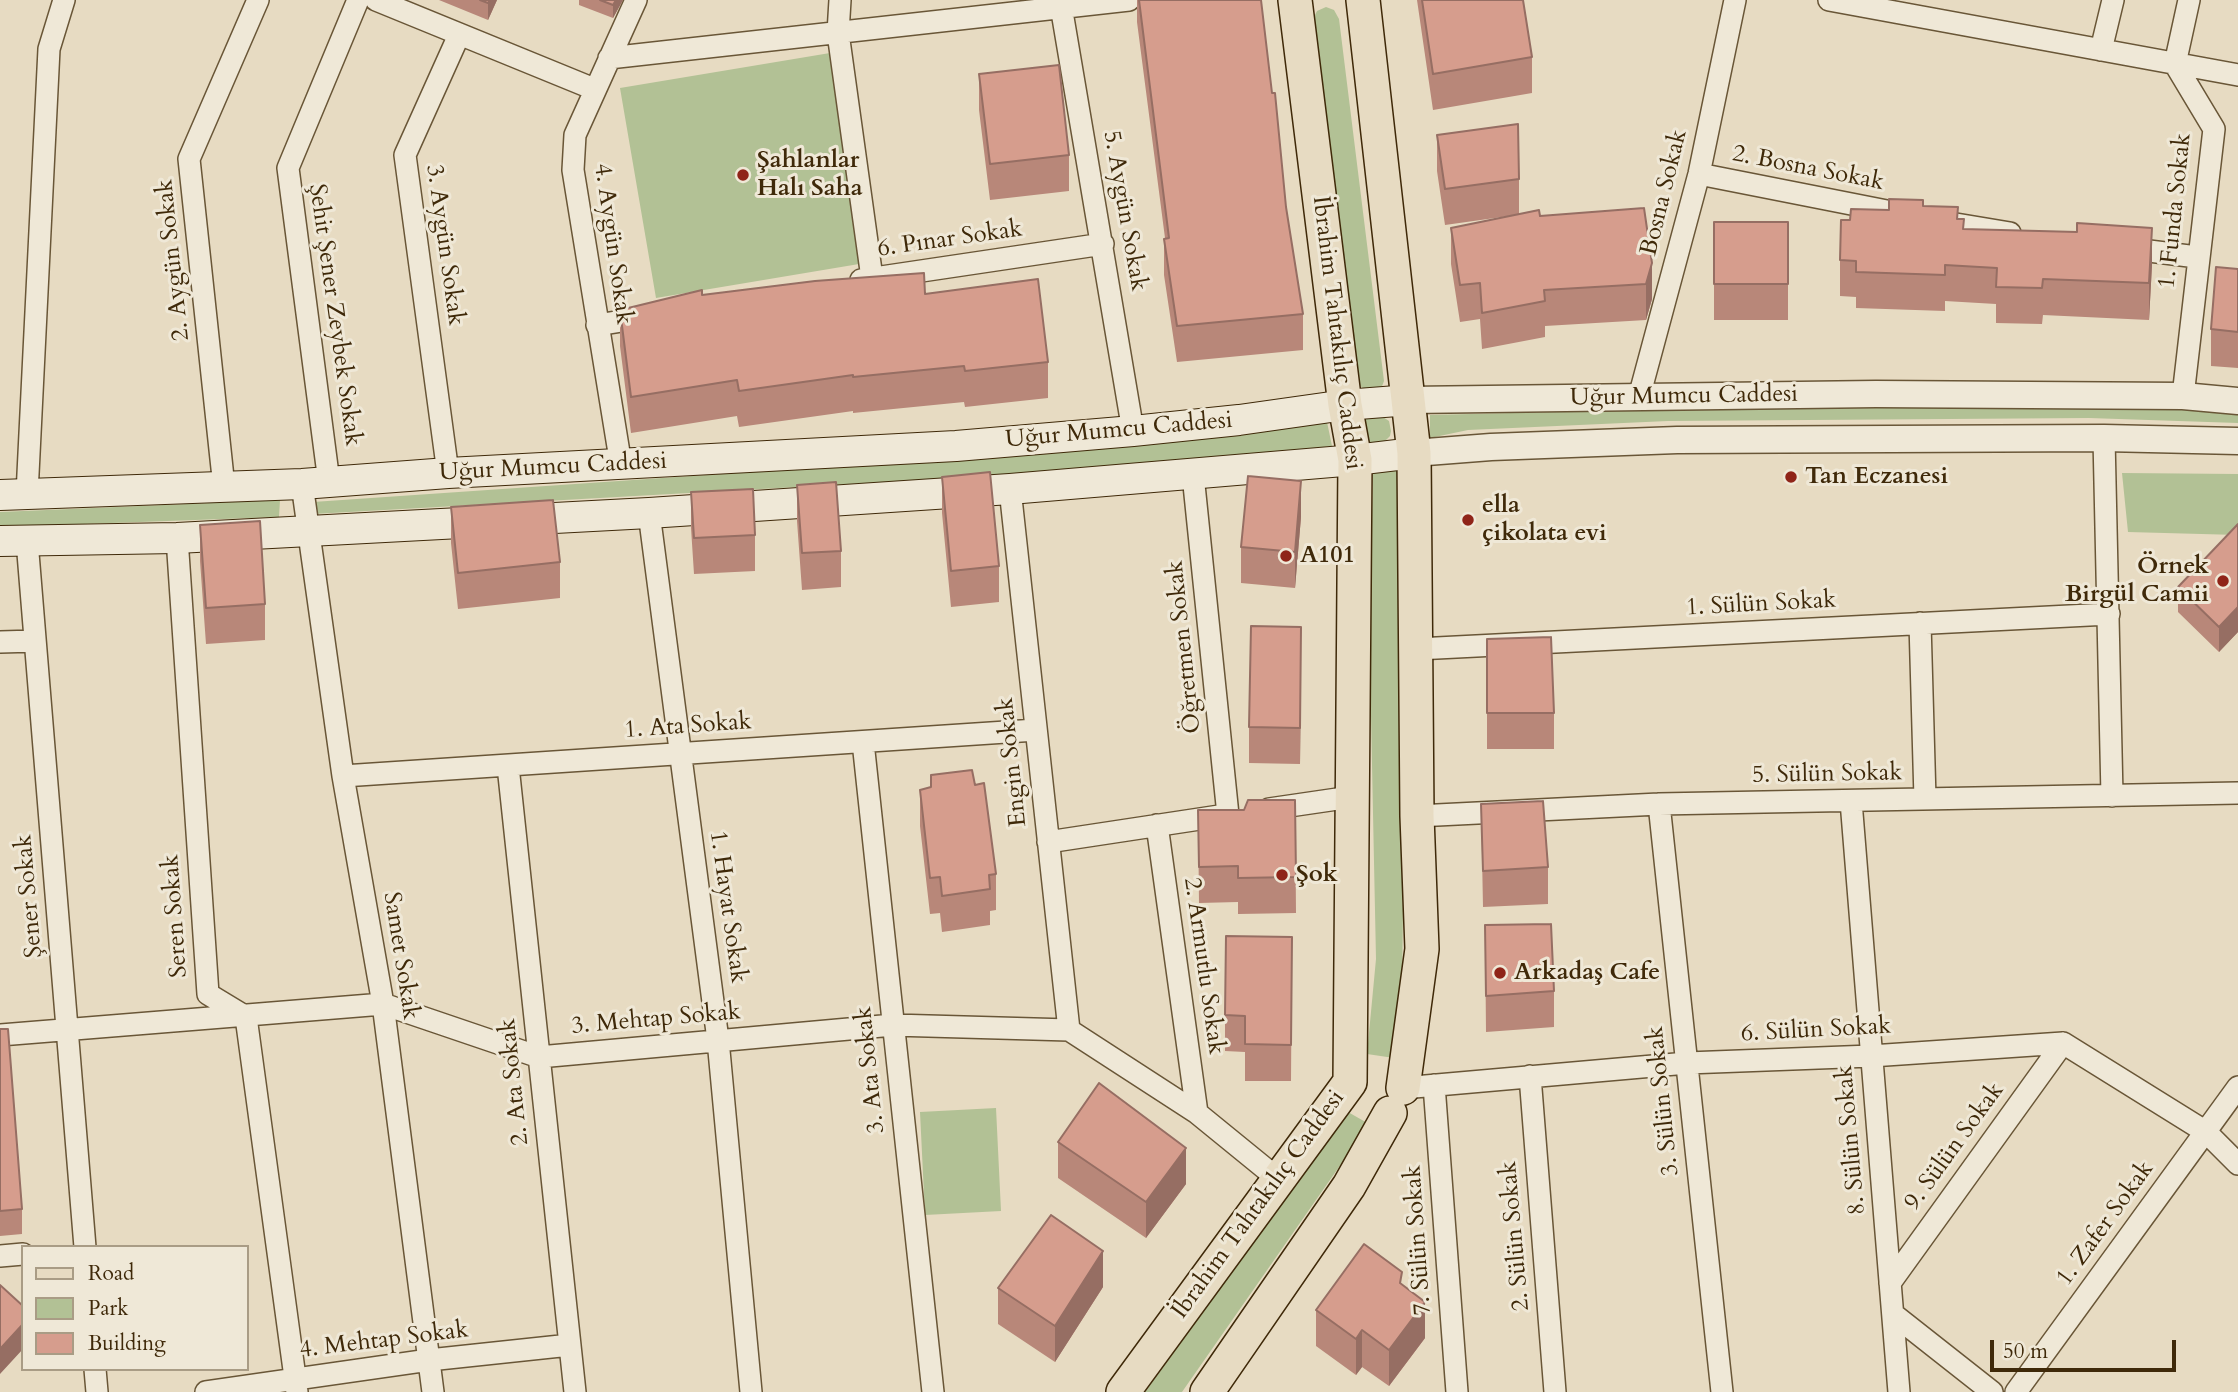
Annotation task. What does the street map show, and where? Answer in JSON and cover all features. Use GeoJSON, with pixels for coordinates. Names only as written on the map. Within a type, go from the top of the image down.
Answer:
{"type":"FeatureCollection","features":[{"type":"Feature","properties":{"kind":"main road","name":"İbrahim Tahtakılıç Caddesi"},"geometry":{"type":"LineString","coordinates":[[1123,1392],[1350,1082],[1355,460],[1345,405],[1295,0]]}},
{"type":"Feature","properties":{"kind":"main road"},"geometry":{"type":"LineString","coordinates":[[1208,1392],[1409,1095],[1422,949],[1417,816],[1415,453],[1363,0]]}},
{"type":"Feature","properties":{"kind":"main road","name":"Uğur Mumcu Caddesi"},"geometry":{"type":"LineString","coordinates":[[14,494],[316,483],[448,473],[943,446],[1133,431],[1345,405],[1410,401]]}},
{"type":"Feature","properties":{"kind":"main road","name":"Uğur Mumcu Caddesi"},"geometry":{"type":"LineString","coordinates":[[13,541],[177,538],[649,513],[1193,475],[1415,453]]}},
{"type":"Feature","properties":{"kind":"main road"},"geometry":{"type":"LineString","coordinates":[[1372,1062],[1379,1062],[1387,1064],[1398,1073],[1409,1095],[1375,1116],[1360,1111],[1350,1098],[1350,1082],[1358,1069],[1372,1062]]}},
{"type":"Feature","properties":{"kind":"street"},"geometry":{"type":"LineString","coordinates":[[14,494],[49,48],[64,0]]}},
{"type":"Feature","properties":{"kind":"street","name":"2. Aygün Sokak"},"geometry":{"type":"LineString","coordinates":[[224,487],[189,159],[258,0]]}},
{"type":"Feature","properties":{"kind":"street","name":"Şehit Şener Zeybek Sokak"},"geometry":{"type":"LineString","coordinates":[[309,530],[316,483],[288,168],[358,0]]}},
{"type":"Feature","properties":{"kind":"street"},"geometry":{"type":"LineString","coordinates":[[376,0],[594,89]]}},
{"type":"Feature","properties":{"kind":"street","name":"4. Aygün Sokak"},"geometry":{"type":"LineString","coordinates":[[621,465],[573,170],[575,135],[636,0]]}},
{"type":"Feature","properties":{"kind":"street"},"geometry":{"type":"LineString","coordinates":[[840,0],[838,33],[872,278]]}},
{"type":"Feature","properties":{"kind":"street"},"geometry":{"type":"LineString","coordinates":[[609,58],[838,33],[1061,4],[1129,0]]}},
{"type":"Feature","properties":{"kind":"street","name":"Bosna Sokak"},"geometry":{"type":"LineString","coordinates":[[1639,397],[1699,173],[1735,0]]}},
{"type":"Feature","properties":{"kind":"street"},"geometry":{"type":"LineString","coordinates":[[1829,0],[2238,75]]}},
{"type":"Feature","properties":{"kind":"street"},"geometry":{"type":"LineString","coordinates":[[2101,50],[2113,0]]}},
{"type":"Feature","properties":{"kind":"street"},"geometry":{"type":"LineString","coordinates":[[2175,64],[2189,0]]}},
{"type":"Feature","properties":{"kind":"street","name":"5. Aygün Sokak"},"geometry":{"type":"LineString","coordinates":[[1061,4],[1133,431]]}},
{"type":"Feature","properties":{"kind":"street","name":"3. Aygün Sokak"},"geometry":{"type":"LineString","coordinates":[[448,473],[405,155],[459,35]]}},
{"type":"Feature","properties":{"kind":"street","name":"1. Funda Sokak"},"geometry":{"type":"LineString","coordinates":[[2175,64],[2214,130],[2197,257],[2183,396]]}},
{"type":"Feature","properties":{"kind":"street","name":"2. Bosna Sokak"},"geometry":{"type":"LineString","coordinates":[[1699,173],[1975,229],[2028,236]]}},
{"type":"Feature","properties":{"kind":"street","name":"6. Pınar Sokak"},"geometry":{"type":"LineString","coordinates":[[845,282],[1103,244]]}},
{"type":"Feature","properties":{"kind":"street"},"geometry":{"type":"LineString","coordinates":[[2106,246],[2197,257]]}},
{"type":"Feature","properties":{"kind":"street"},"geometry":{"type":"LineString","coordinates":[[597,325],[666,313]]}},
{"type":"Feature","properties":{"kind":"street","name":"Uğur Mumcu Caddesi"},"geometry":{"type":"LineString","coordinates":[[1410,401],[1875,394],[2183,396],[2238,401]]}},
{"type":"Feature","properties":{"kind":"street"},"geometry":{"type":"LineString","coordinates":[[2104,438],[2112,796]]}},
{"type":"Feature","properties":{"kind":"street","name":"Uğur Mumcu Caddesi"},"geometry":{"type":"LineString","coordinates":[[1415,453],[1491,447],[1677,440],[2104,438],[2238,441]]}},
{"type":"Feature","properties":{"kind":"street","name":"Öğretmen Sokak"},"geometry":{"type":"LineString","coordinates":[[1193,475],[1242,813]]}},
{"type":"Feature","properties":{"kind":"street","name":"Engin Sokak"},"geometry":{"type":"LineString","coordinates":[[1010,489],[1069,1030]]}},
{"type":"Feature","properties":{"kind":"street","name":"1. Hayat Sokak"},"geometry":{"type":"LineString","coordinates":[[649,513],[718,1040],[751,1392]]}},
{"type":"Feature","properties":{"kind":"street","name":"Samet Sokak"},"geometry":{"type":"LineString","coordinates":[[309,530],[342,776],[383,1004],[433,1392]]}},
{"type":"Feature","properties":{"kind":"street","name":"Seren Sokak"},"geometry":{"type":"LineString","coordinates":[[177,538],[208,994],[246,1017]]}},
{"type":"Feature","properties":{"kind":"street","name":"Şener Sokak"},"geometry":{"type":"LineString","coordinates":[[13,541],[35,641],[85,1245]]}},
{"type":"Feature","properties":{"kind":"street","name":"1. Sülün Sokak"},"geometry":{"type":"LineString","coordinates":[[1417,649],[2109,614]]}},
{"type":"Feature","properties":{"kind":"street"},"geometry":{"type":"LineString","coordinates":[[1920,623],[1925,799]]}},
{"type":"Feature","properties":{"kind":"street"},"geometry":{"type":"LineString","coordinates":[[0,642],[35,641]]}},
{"type":"Feature","properties":{"kind":"street","name":"1. Ata Sokak"},"geometry":{"type":"LineString","coordinates":[[342,776],[1036,730]]}},
{"type":"Feature","properties":{"kind":"street","name":"3. Ata Sokak"},"geometry":{"type":"LineString","coordinates":[[863,742],[933,1392]]}},
{"type":"Feature","properties":{"kind":"street","name":"2. Ata Sokak"},"geometry":{"type":"LineString","coordinates":[[508,766],[575,1392]]}},
{"type":"Feature","properties":{"kind":"street","name":"5. Sülün Sokak"},"geometry":{"type":"LineString","coordinates":[[1417,816],[1659,804],[2238,793]]}},
{"type":"Feature","properties":{"kind":"street"},"geometry":{"type":"LineString","coordinates":[[1048,842],[1351,797]]}},
{"type":"Feature","properties":{"kind":"street","name":"8. Sülün Sokak"},"geometry":{"type":"LineString","coordinates":[[1851,801],[1899,1392]]}},
{"type":"Feature","properties":{"kind":"street","name":"3. Sülün Sokak"},"geometry":{"type":"LineString","coordinates":[[1659,804],[1722,1392]]}},
{"type":"Feature","properties":{"kind":"street","name":"2. Armutlu Sokak"},"geometry":{"type":"LineString","coordinates":[[1157,825],[1198,1114]]}},
{"type":"Feature","properties":{"kind":"street","name":"3. Mehtap Sokak"},"geometry":{"type":"LineString","coordinates":[[0,1035],[383,1004],[539,1058],[893,1024],[1069,1030]]}},
{"type":"Feature","properties":{"kind":"street"},"geometry":{"type":"LineString","coordinates":[[246,1017],[297,1385]]}},
{"type":"Feature","properties":{"kind":"street"},"geometry":{"type":"LineString","coordinates":[[1069,1030],[1198,1114],[1278,1179]]}},
{"type":"Feature","properties":{"kind":"street"},"geometry":{"type":"LineString","coordinates":[[2063,1043],[2206,1132],[2238,1164]]}},
{"type":"Feature","properties":{"kind":"street","name":"6. Sülün Sokak"},"geometry":{"type":"LineString","coordinates":[[1409,1095],[1530,1076],[1686,1063],[1871,1056],[2063,1043]]}},
{"type":"Feature","properties":{"kind":"street","name":"9. Sülün Sokak"},"geometry":{"type":"LineString","coordinates":[[1890,1283],[2063,1043]]}},
{"type":"Feature","properties":{"kind":"street","name":"2. Sülün Sokak"},"geometry":{"type":"LineString","coordinates":[[1530,1076],[1555,1392]]}},
{"type":"Feature","properties":{"kind":"street","name":"1. Zafer Sokak"},"geometry":{"type":"LineString","coordinates":[[2016,1392],[2238,1087]]}},
{"type":"Feature","properties":{"kind":"street","name":"7. Sülün Sokak"},"geometry":{"type":"LineString","coordinates":[[1409,1095],[1457,1392]]}},
{"type":"Feature","properties":{"kind":"street"},"geometry":{"type":"LineString","coordinates":[[0,1256],[21,1254]]}},
{"type":"Feature","properties":{"kind":"street"},"geometry":{"type":"LineString","coordinates":[[1893,1314],[1992,1392]]}},
{"type":"Feature","properties":{"kind":"street","name":"4. Mehtap Sokak"},"geometry":{"type":"LineString","coordinates":[[206,1392],[297,1385],[429,1360],[570,1345]]}},
{"type":"Feature","properties":{"kind":"street"},"geometry":{"type":"LineString","coordinates":[[95,1371],[97,1392]]}},
{"type":"Feature","properties":{"kind":"green space"},"geometry":{"type":"Polygon","coordinates":[[[1326,7],[1334,10],[1339,19],[1384,381],[1381,389],[1365,390],[1358,384],[1313,19],[1317,11],[1326,7]]]}},
{"type":"Feature","properties":{"kind":"green space","name":"Şahlanlar Halı Saha"},"geometry":{"type":"Polygon","coordinates":[[[830,53],[865,263],[656,298],[620,88],[830,53]]]}},
{"type":"Feature","properties":{"kind":"green space"},"geometry":{"type":"Polygon","coordinates":[[[2092,407],[2238,410],[2238,423],[2089,418],[1668,421],[1468,430],[1430,438],[1430,415],[1671,409],[2092,407]]]}},
{"type":"Feature","properties":{"kind":"green space"},"geometry":{"type":"Polygon","coordinates":[[[1380,415],[1389,421],[1390,436],[1383,443],[1369,444],[1362,422],[1365,418],[1380,415]]]}},
{"type":"Feature","properties":{"kind":"green space"},"geometry":{"type":"Polygon","coordinates":[[[1327,422],[1332,446],[1155,467],[313,514],[313,502],[1157,444],[1327,422]]]}},
{"type":"Feature","properties":{"kind":"green space"},"geometry":{"type":"Polygon","coordinates":[[[1376,467],[1398,467],[1401,481],[1399,755],[1403,910],[1402,989],[1394,1058],[1367,1054],[1376,959],[1369,619],[1373,475],[1376,467]]]}},
{"type":"Feature","properties":{"kind":"green space"},"geometry":{"type":"Polygon","coordinates":[[[2122,473],[2238,474],[2238,535],[2128,532],[2122,473]]]}},
{"type":"Feature","properties":{"kind":"green space"},"geometry":{"type":"Polygon","coordinates":[[[280,500],[279,517],[0,527],[0,512],[280,500]]]}},
{"type":"Feature","properties":{"kind":"green space"},"geometry":{"type":"Polygon","coordinates":[[[996,1108],[1001,1211],[925,1215],[920,1112],[996,1108]]]}},
{"type":"Feature","properties":{"kind":"green space"},"geometry":{"type":"Polygon","coordinates":[[[1348,1112],[1369,1124],[1182,1392],[1145,1392],[1348,1112]]]}},
{"type":"Feature","properties":{"kind":"building"},"geometry":{"type":"Polygon","coordinates":[[[600,0],[616,0],[613,5],[600,0]]]}},
{"type":"Feature","properties":{"kind":"building"},"geometry":{"type":"Polygon","coordinates":[[[1139,0],[1261,0],[1272,93],[1275,93],[1286,207],[1303,314],[1177,326],[1164,239],[1169,238],[1139,0]]]}},
{"type":"Feature","properties":{"kind":"building"},"geometry":{"type":"Polygon","coordinates":[[[1422,0],[1523,0],[1532,57],[1433,74],[1422,0]]]}},
{"type":"Feature","properties":{"kind":"building"},"geometry":{"type":"Polygon","coordinates":[[[1059,65],[1069,155],[990,164],[979,74],[1059,65]]]}},
{"type":"Feature","properties":{"kind":"building"},"geometry":{"type":"Polygon","coordinates":[[[1518,124],[1519,179],[1445,189],[1437,135],[1518,124]]]}},
{"type":"Feature","properties":{"kind":"building"},"geometry":{"type":"Polygon","coordinates":[[[1889,199],[1923,200],[1923,206],[1958,207],[1957,219],[1964,219],[1963,229],[2077,232],[2077,223],[2152,228],[2149,283],[2043,279],[2042,288],[1996,287],[1997,268],[1945,265],[1945,275],[1856,272],[1856,261],[1840,260],[1841,220],[1850,220],[1851,209],[1889,210],[1889,199]]]}},
{"type":"Feature","properties":{"kind":"building"},"geometry":{"type":"Polygon","coordinates":[[[1644,208],[1652,263],[1646,284],[1544,290],[1545,301],[1482,313],[1480,283],[1460,285],[1451,228],[1539,210],[1540,216],[1644,208]]]}},
{"type":"Feature","properties":{"kind":"building"},"geometry":{"type":"Polygon","coordinates":[[[1714,222],[1788,222],[1788,284],[1714,284],[1714,222]]]}},
{"type":"Feature","properties":{"kind":"building"},"geometry":{"type":"Polygon","coordinates":[[[2216,267],[2238,269],[2238,332],[2211,329],[2216,267]]]}},
{"type":"Feature","properties":{"kind":"building"},"geometry":{"type":"Polygon","coordinates":[[[924,273],[925,294],[1038,279],[1048,362],[965,371],[964,366],[853,375],[739,391],[737,380],[631,397],[620,310],[702,290],[702,295],[815,281],[924,273]]]}},
{"type":"Feature","properties":{"kind":"building"},"geometry":{"type":"Polygon","coordinates":[[[990,472],[999,566],[951,571],[942,477],[990,472]]]}},
{"type":"Feature","properties":{"kind":"building"},"geometry":{"type":"Polygon","coordinates":[[[1248,476],[1301,481],[1295,552],[1241,547],[1248,476]]]}},
{"type":"Feature","properties":{"kind":"building"},"geometry":{"type":"Polygon","coordinates":[[[836,482],[841,551],[802,553],[797,485],[836,482]]]}},
{"type":"Feature","properties":{"kind":"building"},"geometry":{"type":"Polygon","coordinates":[[[753,489],[755,535],[694,538],[691,492],[753,489]]]}},
{"type":"Feature","properties":{"kind":"building"},"geometry":{"type":"Polygon","coordinates":[[[553,500],[560,562],[458,573],[451,507],[553,500]]]}},
{"type":"Feature","properties":{"kind":"building"},"geometry":{"type":"Polygon","coordinates":[[[260,521],[265,604],[206,608],[200,525],[260,521]]]}},
{"type":"Feature","properties":{"kind":"building"},"geometry":{"type":"Polygon","coordinates":[[[2238,524],[2238,607],[2219,627],[2178,587],[2238,524]]]}},
{"type":"Feature","properties":{"kind":"building"},"geometry":{"type":"Polygon","coordinates":[[[1251,626],[1301,627],[1300,728],[1249,727],[1251,626]]]}},
{"type":"Feature","properties":{"kind":"building"},"geometry":{"type":"Polygon","coordinates":[[[1551,637],[1554,713],[1487,713],[1487,639],[1551,637]]]}},
{"type":"Feature","properties":{"kind":"building"},"geometry":{"type":"Polygon","coordinates":[[[972,770],[975,785],[984,783],[996,874],[989,875],[990,889],[942,896],[940,877],[930,878],[920,790],[931,787],[931,775],[972,770]]]}},
{"type":"Feature","properties":{"kind":"building"},"geometry":{"type":"Polygon","coordinates":[[[1248,800],[1295,800],[1296,877],[1238,878],[1238,866],[1199,867],[1198,810],[1244,810],[1248,800]]]}},
{"type":"Feature","properties":{"kind":"building"},"geometry":{"type":"Polygon","coordinates":[[[1543,801],[1548,867],[1483,871],[1481,804],[1543,801]]]}},
{"type":"Feature","properties":{"kind":"building"},"geometry":{"type":"Polygon","coordinates":[[[1551,924],[1554,991],[1486,996],[1485,925],[1551,924]]]}},
{"type":"Feature","properties":{"kind":"building"},"geometry":{"type":"Polygon","coordinates":[[[1226,936],[1292,937],[1291,1045],[1245,1044],[1245,1016],[1225,1015],[1226,936]]]}},
{"type":"Feature","properties":{"kind":"building"},"geometry":{"type":"Polygon","coordinates":[[[0,1029],[8,1029],[22,1209],[0,1211],[0,1029]]]}},
{"type":"Feature","properties":{"kind":"building"},"geometry":{"type":"Polygon","coordinates":[[[1099,1083],[1186,1148],[1146,1202],[1058,1142],[1099,1083]]]}},
{"type":"Feature","properties":{"kind":"building"},"geometry":{"type":"Polygon","coordinates":[[[1051,1215],[1103,1251],[1055,1326],[998,1288],[1051,1215]]]}},
{"type":"Feature","properties":{"kind":"building"},"geometry":{"type":"Polygon","coordinates":[[[1364,1244],[1402,1272],[1400,1283],[1425,1302],[1389,1350],[1362,1330],[1356,1339],[1316,1310],[1364,1244]]]}},
{"type":"Feature","properties":{"kind":"building"},"geometry":{"type":"Polygon","coordinates":[[[0,1285],[21,1304],[21,1326],[0,1349],[0,1285]]]}},
{"type":"Feature","properties":{"kind":"place","name":"Şahlanlar Halı Saha"},"geometry":{"type":"Point","coordinates":[743,175]}},
{"type":"Feature","properties":{"kind":"place","name":"Tan Eczanesi"},"geometry":{"type":"Point","coordinates":[1791,477]}},
{"type":"Feature","properties":{"kind":"place","name":"ella çikolata evi"},"geometry":{"type":"Point","coordinates":[1468,520]}},
{"type":"Feature","properties":{"kind":"place","name":"A101"},"geometry":{"type":"Point","coordinates":[1286,556]}},
{"type":"Feature","properties":{"kind":"place","name":"Örnek Birgül Camii"},"geometry":{"type":"Point","coordinates":[2223,581]}},
{"type":"Feature","properties":{"kind":"place","name":"Şok"},"geometry":{"type":"Point","coordinates":[1282,875]}},
{"type":"Feature","properties":{"kind":"place","name":"Arkadaş Cafe"},"geometry":{"type":"Point","coordinates":[1500,973]}}]}
